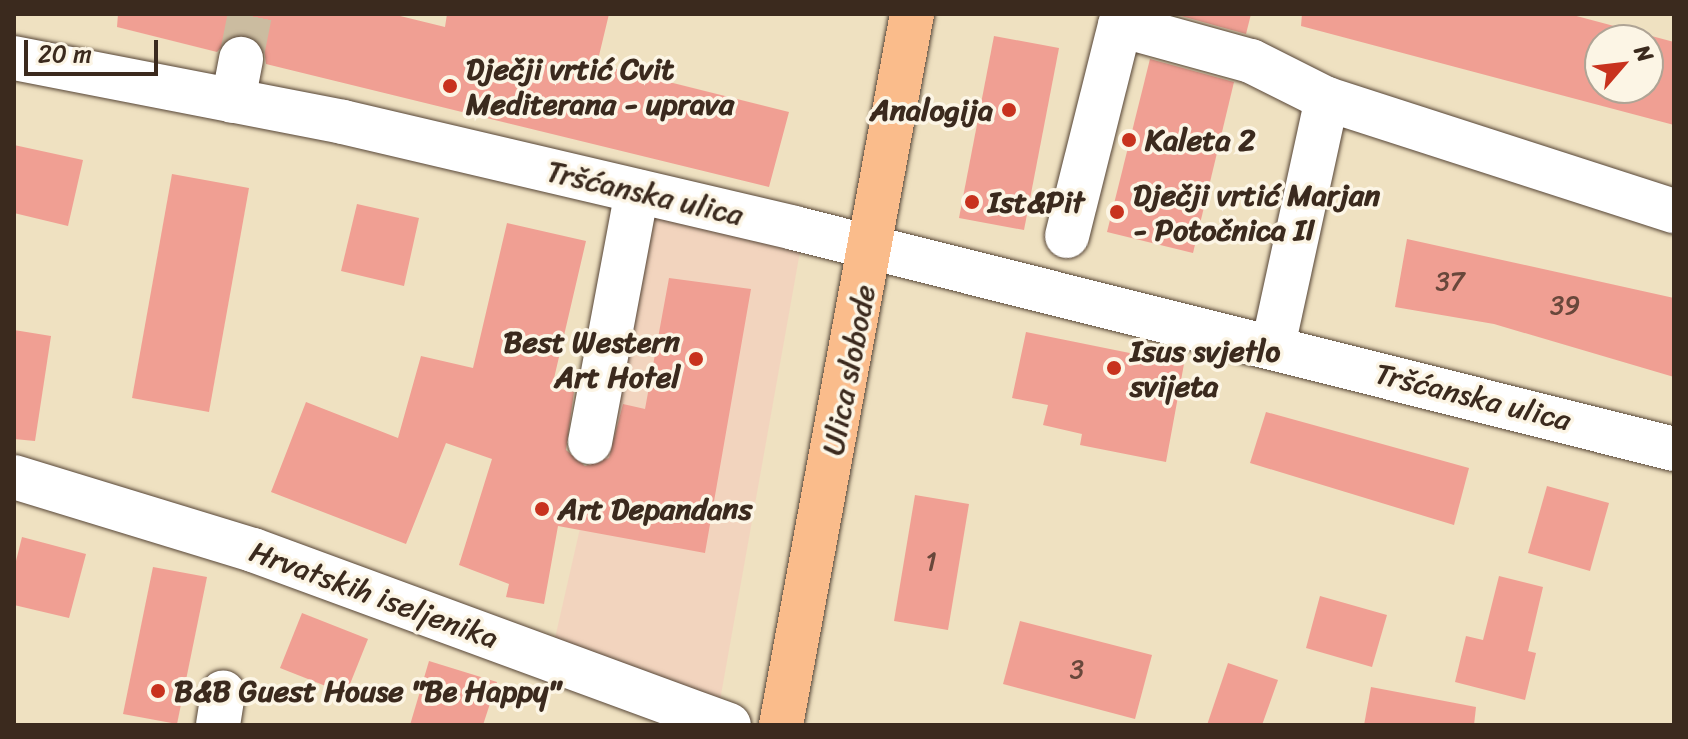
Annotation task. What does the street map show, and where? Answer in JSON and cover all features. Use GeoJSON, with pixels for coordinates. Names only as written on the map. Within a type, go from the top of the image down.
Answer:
{"type":"FeatureCollection","features":[{"type":"Feature","properties":{"kind":"main road","name":"Ulica slobode"},"geometry":{"type":"LineString","coordinates":[[781,725],[872,247],[912,14]]}},
{"type":"Feature","properties":{"kind":"street"},"geometry":{"type":"LineString","coordinates":[[1067,236],[1120,25],[1251,61],[1327,99],[1674,211]]}},
{"type":"Feature","properties":{"kind":"street","name":"Tršćanska ulica"},"geometry":{"type":"LineString","coordinates":[[14,58],[237,80],[637,191],[1273,346],[1674,449]]}},
{"type":"Feature","properties":{"kind":"street"},"geometry":{"type":"LineString","coordinates":[[1273,346],[1327,99]]}},
{"type":"Feature","properties":{"kind":"street"},"geometry":{"type":"LineString","coordinates":[[590,442],[637,191]]}},
{"type":"Feature","properties":{"kind":"street","name":"Hrvatskih iseljenika"},"geometry":{"type":"LineString","coordinates":[[14,477],[253,550],[729,725]]}},
{"type":"Feature","properties":{"kind":"shaded area"},"geometry":{"type":"Polygon","coordinates":[[[652,212],[801,246],[719,706],[553,647],[652,212]]]}},
{"type":"Feature","properties":{"kind":"building"},"geometry":{"type":"Polygon","coordinates":[[[118,14],[392,14],[445,27],[447,14],[609,14],[597,64],[789,112],[769,187],[266,64],[264,50],[246,35],[232,36],[217,52],[117,27],[118,14]]]}},
{"type":"Feature","properties":{"kind":"building"},"geometry":{"type":"Polygon","coordinates":[[[1174,14],[1251,14],[1246,34],[1174,14]]]}},
{"type":"Feature","properties":{"kind":"building"},"geometry":{"type":"Polygon","coordinates":[[[1302,14],[1569,14],[1606,24],[1584,24],[1584,101],[1301,26],[1302,14]]]}},
{"type":"Feature","properties":{"kind":"building"},"geometry":{"type":"Polygon","coordinates":[[[994,36],[1059,48],[1024,230],[959,218],[994,36]]]}},
{"type":"Feature","properties":{"kind":"building"},"geometry":{"type":"Polygon","coordinates":[[[1664,39],[1674,42],[1674,125],[1595,104],[1664,104],[1664,39]]]}},
{"type":"Feature","properties":{"kind":"building"},"geometry":{"type":"Polygon","coordinates":[[[1150,59],[1234,82],[1193,253],[1107,232],[1150,59]]]}},
{"type":"Feature","properties":{"kind":"building"},"geometry":{"type":"Polygon","coordinates":[[[14,145],[83,160],[68,226],[14,213],[14,145]]]}},
{"type":"Feature","properties":{"kind":"building"},"geometry":{"type":"Polygon","coordinates":[[[172,174],[249,188],[209,412],[132,398],[172,174]]]}},
{"type":"Feature","properties":{"kind":"building"},"geometry":{"type":"Polygon","coordinates":[[[357,204],[419,218],[404,286],[341,271],[357,204]]]}},
{"type":"Feature","properties":{"kind":"building"},"geometry":{"type":"Polygon","coordinates":[[[507,223],[586,241],[552,387],[574,392],[566,450],[585,466],[609,458],[623,404],[645,409],[669,278],[751,289],[705,553],[558,526],[544,604],[506,597],[509,584],[459,565],[492,459],[446,443],[406,544],[271,492],[306,402],[398,438],[421,356],[473,368],[507,223]]]}},
{"type":"Feature","properties":{"kind":"building"},"geometry":{"type":"Polygon","coordinates":[[[1407,239],[1674,298],[1674,377],[1494,324],[1395,307],[1407,239]]]}},
{"type":"Feature","properties":{"kind":"building"},"geometry":{"type":"Polygon","coordinates":[[[14,330],[51,336],[35,441],[14,439],[14,330]]]}},
{"type":"Feature","properties":{"kind":"building"},"geometry":{"type":"Polygon","coordinates":[[[1026,332],[1184,364],[1166,462],[1080,445],[1082,434],[1043,425],[1048,405],[1012,398],[1026,332]]]}},
{"type":"Feature","properties":{"kind":"building"},"geometry":{"type":"Polygon","coordinates":[[[1266,412],[1469,468],[1454,525],[1250,463],[1266,412]]]}},
{"type":"Feature","properties":{"kind":"building"},"geometry":{"type":"Polygon","coordinates":[[[1547,486],[1609,503],[1590,571],[1528,553],[1547,486]]]}},
{"type":"Feature","properties":{"kind":"building"},"geometry":{"type":"Polygon","coordinates":[[[915,495],[969,504],[948,630],[894,621],[915,495]]]}},
{"type":"Feature","properties":{"kind":"building"},"geometry":{"type":"Polygon","coordinates":[[[22,537],[86,554],[69,618],[14,605],[14,569],[22,537]]]}},
{"type":"Feature","properties":{"kind":"building"},"geometry":{"type":"Polygon","coordinates":[[[153,567],[207,577],[177,724],[123,714],[153,567]]]}},
{"type":"Feature","properties":{"kind":"building"},"geometry":{"type":"Polygon","coordinates":[[[1499,576],[1543,587],[1528,651],[1536,653],[1525,700],[1455,682],[1466,636],[1483,640],[1499,576]]]}},
{"type":"Feature","properties":{"kind":"building"},"geometry":{"type":"Polygon","coordinates":[[[1320,596],[1387,615],[1372,667],[1306,648],[1320,596]]]}},
{"type":"Feature","properties":{"kind":"building"},"geometry":{"type":"Polygon","coordinates":[[[302,613],[368,639],[346,694],[280,668],[302,613]]]}},
{"type":"Feature","properties":{"kind":"building"},"geometry":{"type":"Polygon","coordinates":[[[1020,621],[1152,655],[1135,719],[1003,684],[1020,621]]]}},
{"type":"Feature","properties":{"kind":"building"},"geometry":{"type":"Polygon","coordinates":[[[429,661],[497,682],[483,725],[410,725],[429,661]]]}},
{"type":"Feature","properties":{"kind":"building"},"geometry":{"type":"Polygon","coordinates":[[[1228,663],[1278,680],[1262,725],[1207,725],[1228,663]]]}},
{"type":"Feature","properties":{"kind":"building"},"geometry":{"type":"Polygon","coordinates":[[[1371,687],[1476,707],[1474,725],[1364,725],[1371,687]]]}},
{"type":"Feature","properties":{"kind":"tunnel"},"geometry":{"type":"LineString","coordinates":[[241,59],[250,14]]}},
{"type":"Feature","properties":{"kind":"place","name":"Dječji vrtić Cvit Mediterana - uprava"},"geometry":{"type":"Point","coordinates":[450,86]}},
{"type":"Feature","properties":{"kind":"place","name":"Analogija"},"geometry":{"type":"Point","coordinates":[1009,110]}},
{"type":"Feature","properties":{"kind":"place","name":"Kaleta 2"},"geometry":{"type":"Point","coordinates":[1129,140]}},
{"type":"Feature","properties":{"kind":"place","name":"Ist&Pit"},"geometry":{"type":"Point","coordinates":[972,202]}},
{"type":"Feature","properties":{"kind":"place","name":"Dječji vrtić Marjan - Potočnica II"},"geometry":{"type":"Point","coordinates":[1117,212]}},
{"type":"Feature","properties":{"kind":"place","name":"Best Western Art Hotel"},"geometry":{"type":"Point","coordinates":[696,359]}},
{"type":"Feature","properties":{"kind":"place","name":"Isus svjetlo svijeta"},"geometry":{"type":"Point","coordinates":[1114,368]}},
{"type":"Feature","properties":{"kind":"place","name":"Art Depandans"},"geometry":{"type":"Point","coordinates":[542,509]}},
{"type":"Feature","properties":{"kind":"place","name":"B&B Guest House \"Be Happy\""},"geometry":{"type":"Point","coordinates":[158,691]}}]}
